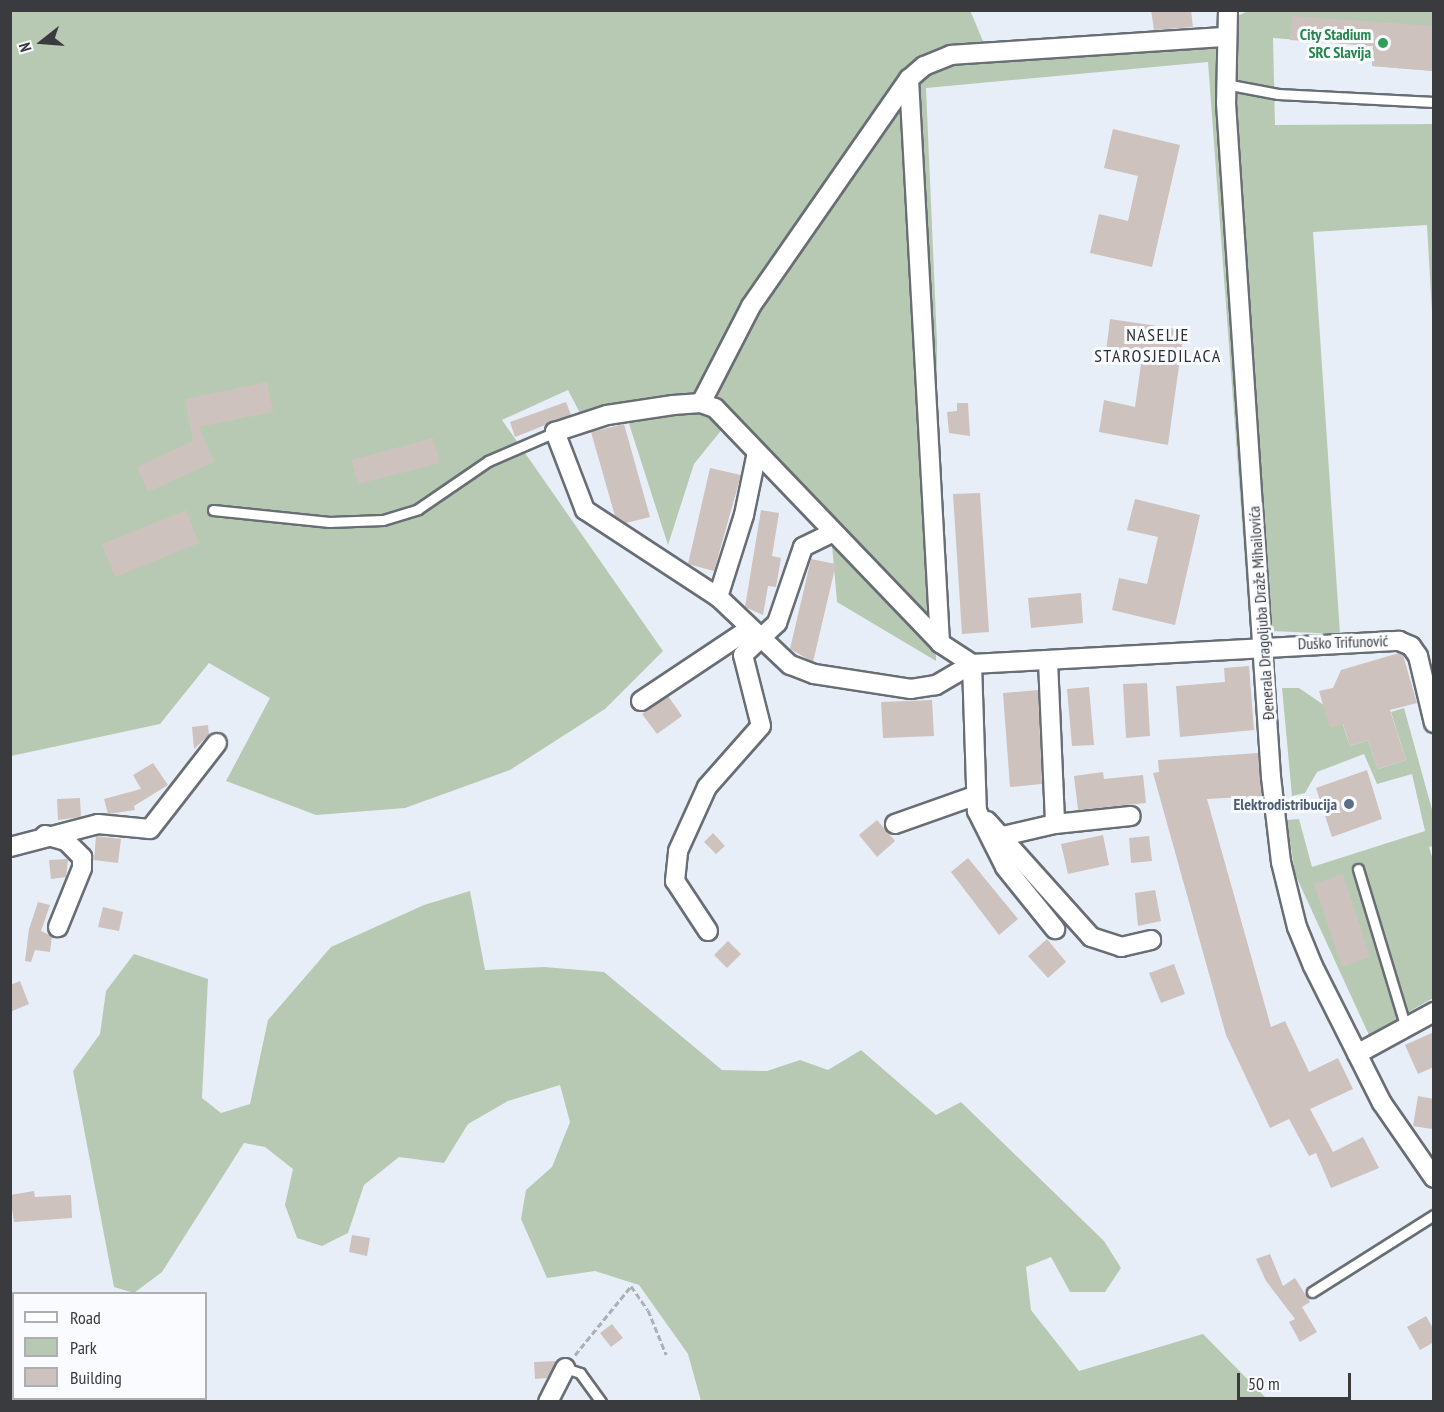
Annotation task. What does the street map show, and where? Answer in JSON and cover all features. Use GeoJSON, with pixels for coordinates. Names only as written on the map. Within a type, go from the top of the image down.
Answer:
{"type":"FeatureCollection","features":[{"type":"Feature","properties":{"kind":"street","name":"Đenerala Dragoljuba Draže Mihailovića"},"geometry":{"type":"LineString","coordinates":[[1228,10],[1225,37],[1226,84],[1272,777],[1288,894],[1314,966],[1357,1054],[1409,1149],[1434,1178]]}},
{"type":"Feature","properties":{"kind":"street"},"geometry":{"type":"LineString","coordinates":[[701,403],[751,306],[909,78],[924,66],[951,55],[1225,37]]}},
{"type":"Feature","properties":{"kind":"street"},"geometry":{"type":"LineString","coordinates":[[909,78],[940,643]]}},
{"type":"Feature","properties":{"kind":"street"},"geometry":{"type":"LineString","coordinates":[[972,664],[940,643],[832,533],[715,408],[701,403],[607,415],[555,432],[585,510],[718,597],[790,665],[814,674],[911,689],[936,685],[972,664],[1264,646]]}},
{"type":"Feature","properties":{"kind":"street"},"geometry":{"type":"LineString","coordinates":[[718,597],[744,515],[757,452]]}},
{"type":"Feature","properties":{"kind":"street"},"geometry":{"type":"LineString","coordinates":[[708,931],[675,881],[673,868],[706,787],[761,726],[743,656],[760,635],[777,623],[803,547],[832,533]]}},
{"type":"Feature","properties":{"kind":"street"},"geometry":{"type":"LineString","coordinates":[[641,701],[743,633],[760,635]]}},
{"type":"Feature","properties":{"kind":"street","name":"Duško Trifunović"},"geometry":{"type":"LineString","coordinates":[[1264,646],[1365,639],[1411,645],[1418,656],[1434,723]]}},
{"type":"Feature","properties":{"kind":"street"},"geometry":{"type":"LineString","coordinates":[[1048,661],[1055,824]]}},
{"type":"Feature","properties":{"kind":"street"},"geometry":{"type":"LineString","coordinates":[[972,664],[975,804],[1005,867],[1055,929]]}},
{"type":"Feature","properties":{"kind":"street"},"geometry":{"type":"LineString","coordinates":[[10,847],[45,835],[98,824],[150,829],[217,744]]}},
{"type":"Feature","properties":{"kind":"street"},"geometry":{"type":"LineString","coordinates":[[895,824],[975,804]]}},
{"type":"Feature","properties":{"kind":"street"},"geometry":{"type":"LineString","coordinates":[[975,804],[1091,937],[1121,947],[1151,940]]}},
{"type":"Feature","properties":{"kind":"street"},"geometry":{"type":"LineString","coordinates":[[1003,836],[1055,824],[1131,816]]}},
{"type":"Feature","properties":{"kind":"street"},"geometry":{"type":"LineString","coordinates":[[45,835],[77,848],[81,857],[82,868],[58,927]]}},
{"type":"Feature","properties":{"kind":"street"},"geometry":{"type":"LineString","coordinates":[[1357,1054],[1434,1012]]}},
{"type":"Feature","properties":{"kind":"street"},"geometry":{"type":"LineString","coordinates":[[548,1401],[565,1368]]}},
{"type":"Feature","properties":{"kind":"lane"},"geometry":{"type":"LineString","coordinates":[[1226,84],[1278,94],[1434,102]]}},
{"type":"Feature","properties":{"kind":"lane"},"geometry":{"type":"LineString","coordinates":[[213,510],[329,522],[383,520],[418,509],[488,461],[555,432]]}},
{"type":"Feature","properties":{"kind":"lane"},"geometry":{"type":"LineString","coordinates":[[1358,869],[1406,1028]]}},
{"type":"Feature","properties":{"kind":"lane"},"geometry":{"type":"LineString","coordinates":[[1312,1292],[1434,1215]]}},
{"type":"Feature","properties":{"kind":"lane"},"geometry":{"type":"LineString","coordinates":[[565,1368],[579,1373],[601,1401]]}},
{"type":"Feature","properties":{"kind":"path"},"geometry":{"type":"LineString","coordinates":[[565,1368],[631,1286],[648,1310],[666,1354]]}},
{"type":"Feature","properties":{"kind":"green space"},"geometry":{"type":"Polygon","coordinates":[[[970,10],[985,46],[1206,31],[1248,11],[1433,11],[1433,71],[1372,66],[1373,46],[1273,38],[1275,125],[1433,124],[1433,330],[1427,225],[1313,232],[1340,634],[1250,630],[1208,62],[926,88],[937,342],[936,661],[837,602],[830,523],[732,417],[694,464],[668,545],[623,405],[582,417],[568,390],[502,420],[663,651],[605,709],[510,770],[405,808],[316,815],[226,781],[270,698],[209,663],[160,724],[11,756],[10,11],[970,10]]]}},
{"type":"Feature","properties":{"kind":"green space"},"geometry":{"type":"Polygon","coordinates":[[[1282,688],[1299,688],[1340,716],[1350,746],[1368,740],[1378,769],[1406,760],[1391,712],[1404,708],[1433,813],[1433,846],[1429,847],[1434,863],[1433,998],[1369,1035],[1295,874],[1287,820],[1299,819],[1312,867],[1425,831],[1412,774],[1377,784],[1364,754],[1317,772],[1305,793],[1292,796],[1282,688]]]}},
{"type":"Feature","properties":{"kind":"green space"},"geometry":{"type":"Polygon","coordinates":[[[470,891],[485,970],[544,967],[604,972],[722,1070],[767,1071],[800,1060],[828,1070],[861,1050],[936,1115],[961,1102],[1104,1241],[1121,1268],[1105,1292],[1070,1292],[1051,1257],[1026,1267],[1031,1310],[1079,1371],[1203,1334],[1265,1397],[1259,1402],[701,1401],[688,1354],[639,1285],[595,1271],[547,1278],[521,1219],[526,1190],[552,1167],[570,1122],[560,1085],[508,1101],[468,1124],[444,1163],[399,1157],[364,1185],[348,1233],[322,1246],[297,1238],[285,1205],[293,1169],[265,1147],[244,1143],[162,1272],[135,1292],[114,1287],[73,1071],[100,1034],[106,991],[134,954],[208,979],[202,1098],[221,1113],[250,1104],[268,1020],[331,947],[424,905],[470,891]]]}},
{"type":"Feature","properties":{"kind":"building"},"geometry":{"type":"Polygon","coordinates":[[[1151,10],[1191,10],[1193,27],[1154,30],[1151,10]]]}},
{"type":"Feature","properties":{"kind":"building","name":"City Stadium SRC Slavija"},"geometry":{"type":"Polygon","coordinates":[[[1292,16],[1434,26],[1434,71],[1372,66],[1374,46],[1290,40],[1292,16]]]}},
{"type":"Feature","properties":{"kind":"building"},"geometry":{"type":"Polygon","coordinates":[[[1113,129],[1180,145],[1152,267],[1090,253],[1099,214],[1128,221],[1138,176],[1104,168],[1113,129]]]}},
{"type":"Feature","properties":{"kind":"building"},"geometry":{"type":"Polygon","coordinates":[[[1110,319],[1184,330],[1168,445],[1099,432],[1104,400],[1135,407],[1142,357],[1106,352],[1110,319]]]}},
{"type":"Feature","properties":{"kind":"building"},"geometry":{"type":"Polygon","coordinates":[[[267,382],[273,412],[199,427],[214,462],[148,492],[137,467],[193,441],[185,399],[267,382]]]}},
{"type":"Feature","properties":{"kind":"building"},"geometry":{"type":"Polygon","coordinates":[[[566,402],[571,415],[515,437],[510,422],[566,402]]]}},
{"type":"Feature","properties":{"kind":"building"},"geometry":{"type":"Polygon","coordinates":[[[957,403],[968,403],[970,436],[949,433],[947,412],[957,411],[957,403]]]}},
{"type":"Feature","properties":{"kind":"building"},"geometry":{"type":"Polygon","coordinates":[[[624,424],[650,517],[626,523],[615,516],[591,432],[624,424]]]}},
{"type":"Feature","properties":{"kind":"building"},"geometry":{"type":"Polygon","coordinates":[[[433,438],[440,463],[358,484],[351,460],[433,438]]]}},
{"type":"Feature","properties":{"kind":"building"},"geometry":{"type":"Polygon","coordinates":[[[710,468],[741,475],[714,571],[688,564],[710,468]]]}},
{"type":"Feature","properties":{"kind":"building"},"geometry":{"type":"Polygon","coordinates":[[[980,493],[989,632],[962,634],[953,494],[980,493]]]}},
{"type":"Feature","properties":{"kind":"building"},"geometry":{"type":"Polygon","coordinates":[[[1135,499],[1200,515],[1175,625],[1112,610],[1119,578],[1147,584],[1158,537],[1127,530],[1135,499]]]}},
{"type":"Feature","properties":{"kind":"building"},"geometry":{"type":"Polygon","coordinates":[[[186,510],[199,543],[115,577],[102,544],[186,510]]]}},
{"type":"Feature","properties":{"kind":"building"},"geometry":{"type":"Polygon","coordinates":[[[761,510],[779,513],[772,556],[781,558],[776,587],[768,586],[763,615],[745,607],[761,510]]]}},
{"type":"Feature","properties":{"kind":"building"},"geometry":{"type":"Polygon","coordinates":[[[811,559],[836,564],[813,662],[790,649],[811,559]]]}},
{"type":"Feature","properties":{"kind":"building"},"geometry":{"type":"Polygon","coordinates":[[[1081,593],[1083,623],[1031,628],[1028,598],[1081,593]]]}},
{"type":"Feature","properties":{"kind":"building"},"geometry":{"type":"Polygon","coordinates":[[[1399,653],[1403,655],[1417,703],[1390,710],[1406,760],[1378,769],[1368,740],[1350,746],[1343,724],[1330,728],[1319,691],[1333,688],[1341,670],[1399,653]]]}},
{"type":"Feature","properties":{"kind":"building"},"geometry":{"type":"Polygon","coordinates":[[[1249,666],[1254,730],[1180,737],[1176,686],[1225,682],[1224,668],[1249,666]]]}},
{"type":"Feature","properties":{"kind":"building"},"geometry":{"type":"Polygon","coordinates":[[[1147,683],[1150,736],[1126,738],[1123,684],[1147,683]]]}},
{"type":"Feature","properties":{"kind":"building"},"geometry":{"type":"Polygon","coordinates":[[[1089,687],[1094,745],[1072,746],[1067,689],[1089,687]]]}},
{"type":"Feature","properties":{"kind":"building"},"geometry":{"type":"Polygon","coordinates":[[[1038,690],[1042,784],[1010,787],[1003,693],[1038,690]]]}},
{"type":"Feature","properties":{"kind":"building"},"geometry":{"type":"Polygon","coordinates":[[[668,696],[682,716],[657,734],[642,714],[668,696]]]}},
{"type":"Feature","properties":{"kind":"building"},"geometry":{"type":"Polygon","coordinates":[[[932,700],[934,736],[883,738],[881,702],[932,700]]]}},
{"type":"Feature","properties":{"kind":"building"},"geometry":{"type":"Polygon","coordinates":[[[208,725],[209,735],[194,749],[192,727],[208,725]]]}},
{"type":"Feature","properties":{"kind":"building"},"geometry":{"type":"Polygon","coordinates":[[[1258,753],[1262,796],[1207,799],[1271,1027],[1285,1021],[1309,1072],[1338,1058],[1353,1089],[1310,1109],[1333,1152],[1363,1137],[1379,1168],[1331,1188],[1316,1153],[1309,1156],[1289,1119],[1270,1128],[1226,1035],[1153,773],[1159,772],[1158,760],[1258,753]]]}},
{"type":"Feature","properties":{"kind":"building"},"geometry":{"type":"Polygon","coordinates":[[[153,763],[168,785],[134,806],[135,810],[108,814],[104,799],[141,789],[133,775],[153,763]]]}},
{"type":"Feature","properties":{"kind":"building","name":"Elektrodistribucija"},"geometry":{"type":"Polygon","coordinates":[[[1367,770],[1382,819],[1332,837],[1316,788],[1367,770]]]}},
{"type":"Feature","properties":{"kind":"building"},"geometry":{"type":"Polygon","coordinates":[[[1103,772],[1104,779],[1143,775],[1146,803],[1078,810],[1074,776],[1103,772]]]}},
{"type":"Feature","properties":{"kind":"building"},"geometry":{"type":"Polygon","coordinates":[[[80,798],[81,817],[58,820],[57,799],[80,798]]]}},
{"type":"Feature","properties":{"kind":"building"},"geometry":{"type":"Polygon","coordinates":[[[877,820],[895,841],[877,857],[859,835],[877,820]]]}},
{"type":"Feature","properties":{"kind":"building"},"geometry":{"type":"Polygon","coordinates":[[[713,833],[725,846],[716,854],[704,842],[713,833]]]}},
{"type":"Feature","properties":{"kind":"building"},"geometry":{"type":"Polygon","coordinates":[[[1103,835],[1109,865],[1068,874],[1061,844],[1103,835]]]}},
{"type":"Feature","properties":{"kind":"building"},"geometry":{"type":"Polygon","coordinates":[[[96,836],[121,839],[118,863],[94,860],[96,836]]]}},
{"type":"Feature","properties":{"kind":"building"},"geometry":{"type":"Polygon","coordinates":[[[1149,836],[1152,861],[1131,863],[1129,838],[1149,836]]]}},
{"type":"Feature","properties":{"kind":"building"},"geometry":{"type":"Polygon","coordinates":[[[968,858],[1018,919],[999,935],[951,872],[968,858]]]}},
{"type":"Feature","properties":{"kind":"building"},"geometry":{"type":"Polygon","coordinates":[[[68,859],[66,877],[51,879],[49,860],[68,859]]]}},
{"type":"Feature","properties":{"kind":"building"},"geometry":{"type":"Polygon","coordinates":[[[1343,874],[1370,957],[1342,967],[1314,884],[1343,874]]]}},
{"type":"Feature","properties":{"kind":"building"},"geometry":{"type":"Polygon","coordinates":[[[1155,890],[1161,921],[1138,926],[1135,893],[1155,890]]]}},
{"type":"Feature","properties":{"kind":"building"},"geometry":{"type":"Polygon","coordinates":[[[38,902],[50,905],[41,931],[52,936],[50,952],[35,950],[31,962],[25,961],[29,929],[38,902]]]}},
{"type":"Feature","properties":{"kind":"building"},"geometry":{"type":"Polygon","coordinates":[[[103,907],[123,912],[119,931],[98,927],[103,907]]]}},
{"type":"Feature","properties":{"kind":"building"},"geometry":{"type":"Polygon","coordinates":[[[1047,939],[1066,962],[1048,978],[1028,956],[1047,939]]]}},
{"type":"Feature","properties":{"kind":"building"},"geometry":{"type":"Polygon","coordinates":[[[728,941],[741,954],[727,968],[714,955],[728,941]]]}},
{"type":"Feature","properties":{"kind":"building"},"geometry":{"type":"Polygon","coordinates":[[[1174,964],[1185,994],[1161,1003],[1149,973],[1174,964]]]}},
{"type":"Feature","properties":{"kind":"building"},"geometry":{"type":"Polygon","coordinates":[[[20,981],[29,1004],[10,1012],[10,985],[20,981]]]}},
{"type":"Feature","properties":{"kind":"building"},"geometry":{"type":"Polygon","coordinates":[[[1434,1032],[1434,1067],[1418,1074],[1405,1045],[1434,1032]]]}},
{"type":"Feature","properties":{"kind":"building"},"geometry":{"type":"Polygon","coordinates":[[[1418,1096],[1434,1099],[1432,1129],[1413,1126],[1418,1096]]]}},
{"type":"Feature","properties":{"kind":"building"},"geometry":{"type":"Polygon","coordinates":[[[34,1191],[35,1197],[71,1195],[72,1218],[14,1222],[10,1195],[34,1191]]]}},
{"type":"Feature","properties":{"kind":"building"},"geometry":{"type":"Polygon","coordinates":[[[352,1235],[370,1238],[367,1256],[349,1252],[352,1235]]]}},
{"type":"Feature","properties":{"kind":"building"},"geometry":{"type":"Polygon","coordinates":[[[1270,1254],[1283,1286],[1295,1278],[1310,1302],[1302,1307],[1317,1332],[1300,1342],[1289,1322],[1295,1319],[1266,1281],[1256,1259],[1270,1254]]]}},
{"type":"Feature","properties":{"kind":"building"},"geometry":{"type":"Polygon","coordinates":[[[1426,1316],[1434,1330],[1434,1342],[1420,1350],[1407,1327],[1426,1316]]]}},
{"type":"Feature","properties":{"kind":"building"},"geometry":{"type":"Polygon","coordinates":[[[612,1324],[623,1338],[611,1347],[600,1333],[612,1324]]]}},
{"type":"Feature","properties":{"kind":"building"},"geometry":{"type":"Polygon","coordinates":[[[557,1361],[547,1378],[535,1379],[534,1362],[557,1361]]]}},
{"type":"Feature","properties":{"kind":"place","name":"City Stadium SRC Slavija"},"geometry":{"type":"Point","coordinates":[1383,43]}},
{"type":"Feature","properties":{"kind":"place","name":"Elektrodistribucija"},"geometry":{"type":"Point","coordinates":[1349,804]}},
{"type":"Feature","properties":{"kind":"district","name":"NASELJE STAROSJEDILACA"},"geometry":{"type":"Point","coordinates":[1158,346]}}]}
